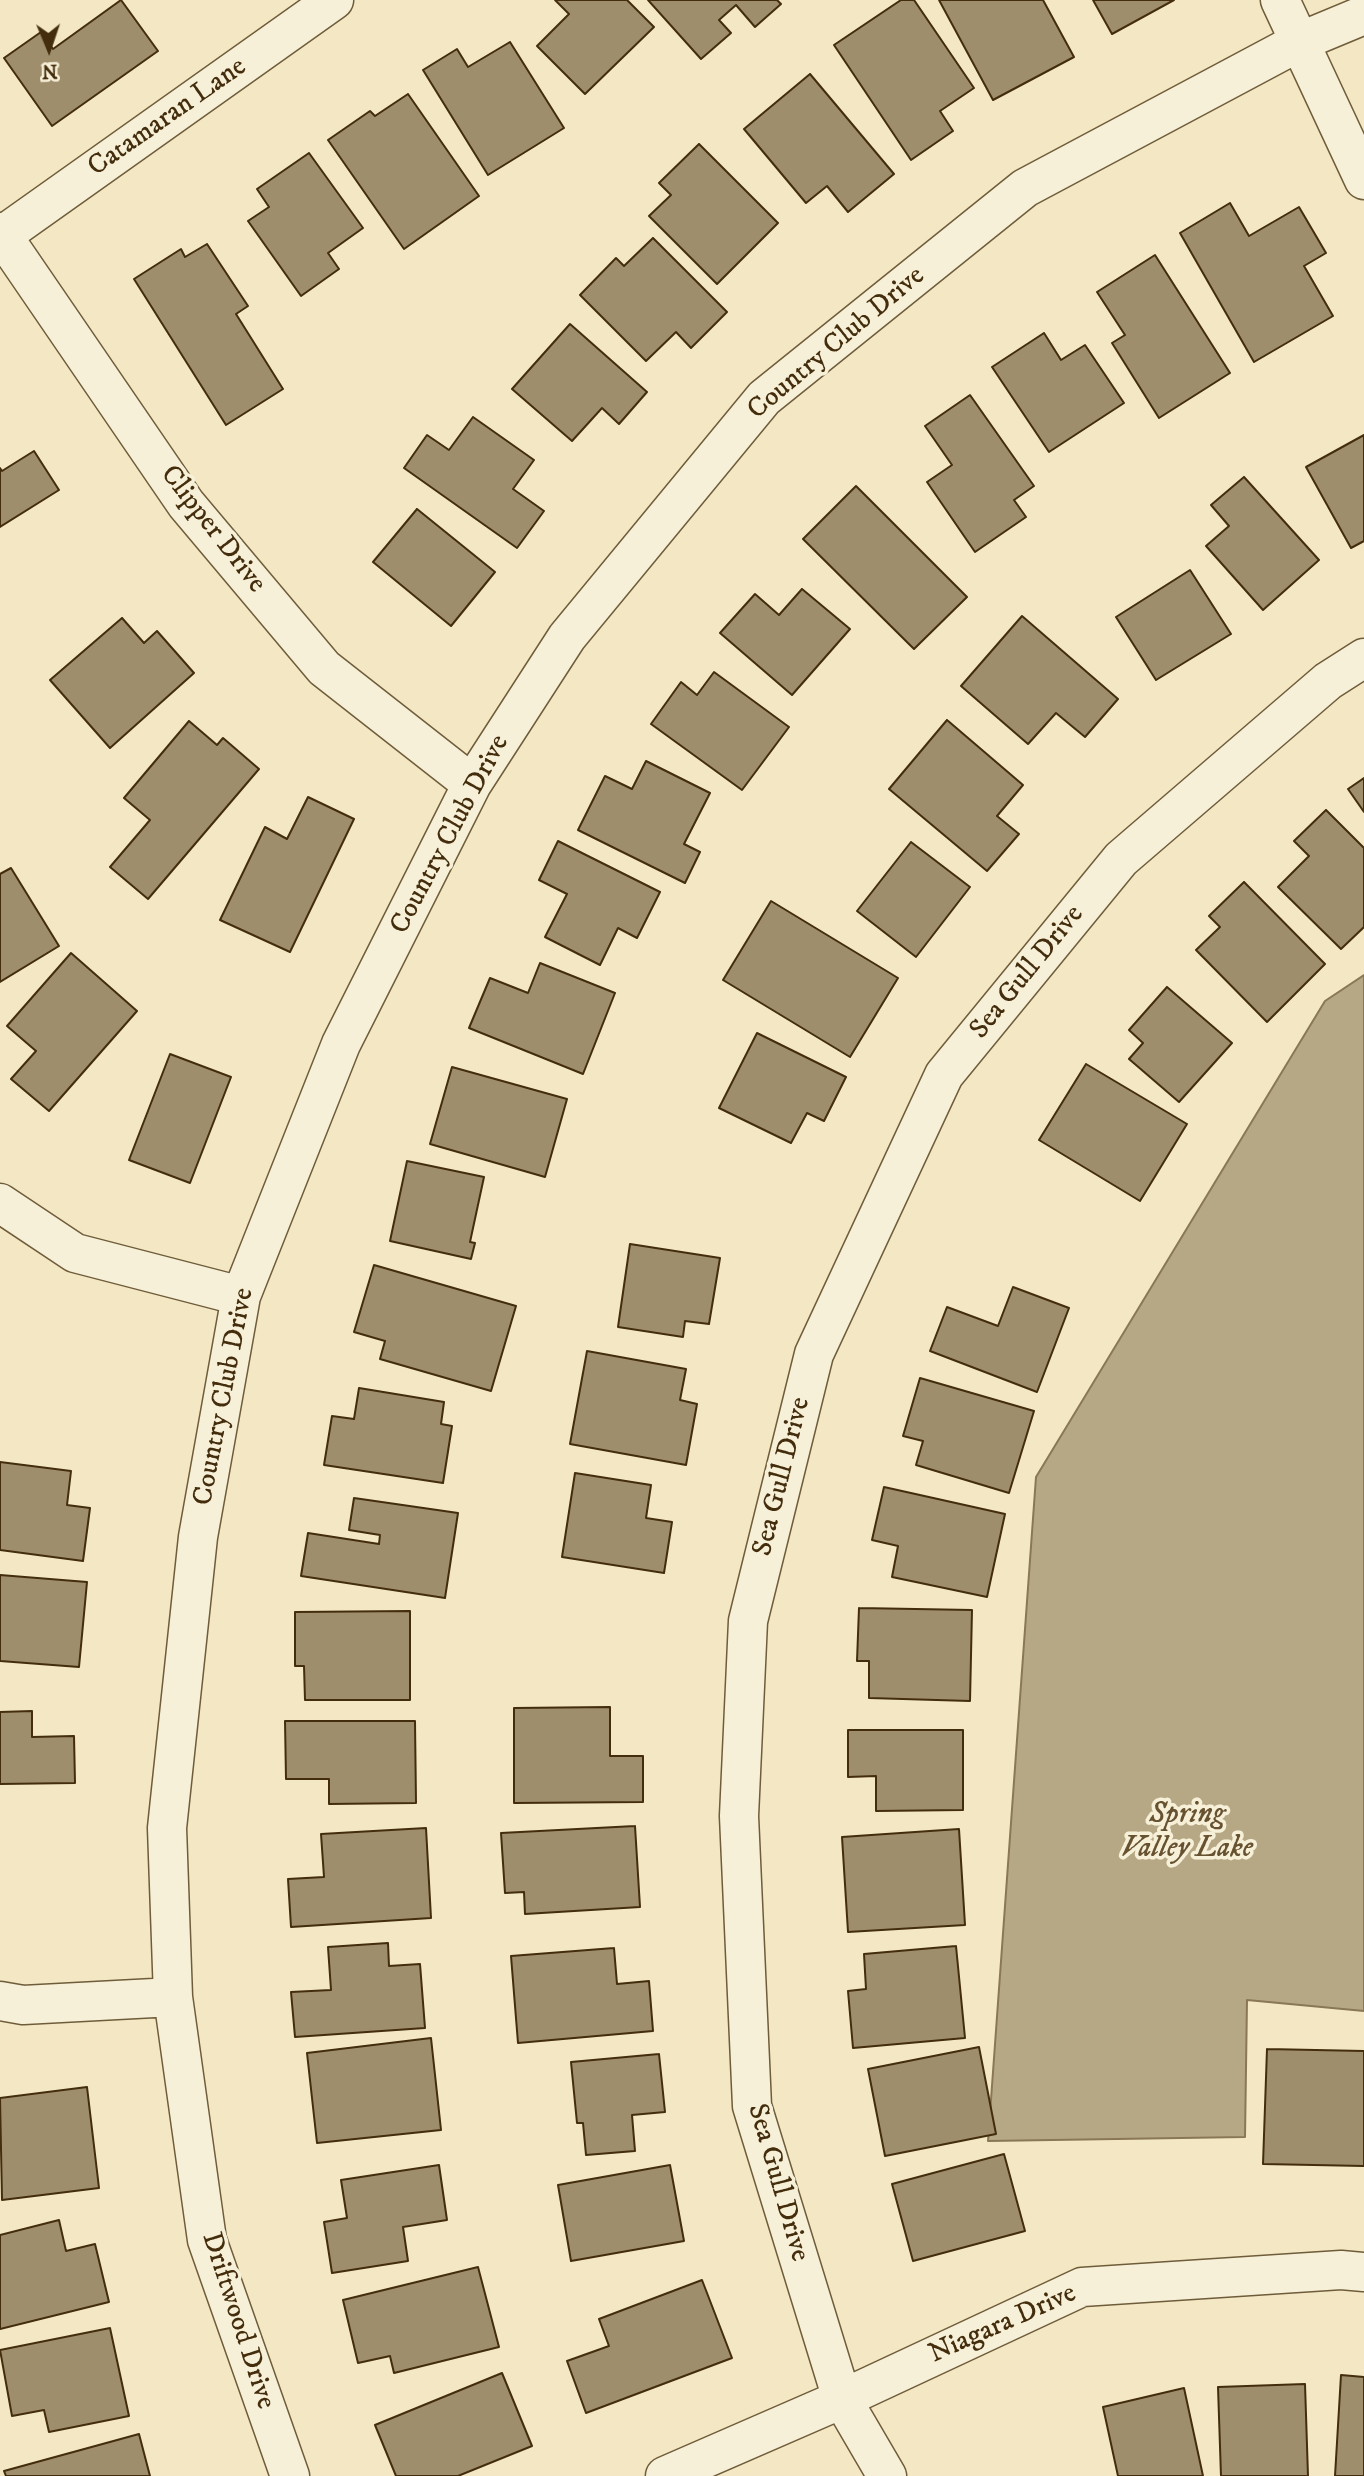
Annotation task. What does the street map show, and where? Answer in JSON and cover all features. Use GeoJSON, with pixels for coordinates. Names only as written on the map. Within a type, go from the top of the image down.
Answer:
{"type":"FeatureCollection","features":[{"type":"Feature","properties":{"kind":"street","name":"Catamaran Lane"},"geometry":{"type":"LineString","coordinates":[[1,234],[334,0]]}},
{"type":"Feature","properties":{"kind":"street"},"geometry":{"type":"LineString","coordinates":[[1280,0],[1364,180]]}},
{"type":"Feature","properties":{"kind":"street","name":"Country Club Drive"},"geometry":{"type":"LineString","coordinates":[[173,1997],[167,1828],[198,1537],[241,1296],[341,1044],[472,784],[567,637],[764,398],[1025,188],[1299,42],[1364,15]]}},
{"type":"Feature","properties":{"kind":"street","name":"Clipper Drive"},"geometry":{"type":"LineString","coordinates":[[1,234],[186,504],[324,668],[472,784]]}},
{"type":"Feature","properties":{"kind":"street","name":"Sea Gull Drive"},"geometry":{"type":"LineString","coordinates":[[887,2476],[842,2399],[751,2106],[739,1816],[748,1621],[814,1354],[944,1075],[1121,859],[1328,681],[1364,658]]}},
{"type":"Feature","properties":{"kind":"street"},"geometry":{"type":"LineString","coordinates":[[0,1203],[75,1253],[241,1296]]}},
{"type":"Feature","properties":{"kind":"street"},"geometry":{"type":"LineString","coordinates":[[0,2001],[23,2005],[173,1997]]}},
{"type":"Feature","properties":{"kind":"street","name":"Driftwood Drive"},"geometry":{"type":"LineString","coordinates":[[173,1997],[207,2239],[290,2476]]}},
{"type":"Feature","properties":{"kind":"street","name":"Niagara Drive"},"geometry":{"type":"LineString","coordinates":[[665,2476],[842,2399],[1082,2287],[1341,2270],[1364,2272]]}},
{"type":"Feature","properties":{"kind":"water","name":"Spring Valley Lake"},"geometry":{"type":"Polygon","coordinates":[[[1364,975],[1364,2011],[1247,2000],[1245,2137],[988,2141],[1036,1477],[1325,1001],[1364,975]]]}},
{"type":"Feature","properties":{"kind":"building"},"geometry":{"type":"Polygon","coordinates":[[[121,0],[158,51],[52,126],[4,58],[41,32],[53,49],[121,0]]]}},
{"type":"Feature","properties":{"kind":"building"},"geometry":{"type":"Polygon","coordinates":[[[555,0],[627,0],[654,27],[585,94],[537,46],[569,14],[555,0]]]}},
{"type":"Feature","properties":{"kind":"building"},"geometry":{"type":"Polygon","coordinates":[[[648,0],[777,0],[781,4],[755,27],[736,5],[719,20],[731,33],[701,59],[648,0]]]}},
{"type":"Feature","properties":{"kind":"building"},"geometry":{"type":"Polygon","coordinates":[[[901,0],[914,0],[974,88],[940,111],[953,131],[911,160],[834,45],[901,0]]]}},
{"type":"Feature","properties":{"kind":"building"},"geometry":{"type":"Polygon","coordinates":[[[939,0],[1043,0],[1074,57],[993,100],[939,0]]]}},
{"type":"Feature","properties":{"kind":"building"},"geometry":{"type":"Polygon","coordinates":[[[1093,0],[1174,0],[1112,34],[1093,0]]]}},
{"type":"Feature","properties":{"kind":"building"},"geometry":{"type":"Polygon","coordinates":[[[510,42],[564,128],[488,175],[423,70],[457,49],[468,67],[510,42]]]}},
{"type":"Feature","properties":{"kind":"building"},"geometry":{"type":"Polygon","coordinates":[[[810,74],[894,174],[848,212],[827,186],[806,203],[744,129],[810,74]]]}},
{"type":"Feature","properties":{"kind":"building"},"geometry":{"type":"Polygon","coordinates":[[[408,94],[479,196],[404,249],[328,140],[370,111],[375,116],[408,94]]]}},
{"type":"Feature","properties":{"kind":"building"},"geometry":{"type":"Polygon","coordinates":[[[699,144],[778,223],[717,284],[649,216],[671,195],[659,183],[699,144]]]}},
{"type":"Feature","properties":{"kind":"building"},"geometry":{"type":"Polygon","coordinates":[[[309,153],[363,228],[328,253],[339,269],[301,296],[248,221],[269,207],[257,189],[309,153]]]}},
{"type":"Feature","properties":{"kind":"building"},"geometry":{"type":"Polygon","coordinates":[[[1230,203],[1249,236],[1299,207],[1326,253],[1304,266],[1333,316],[1254,362],[1180,233],[1230,203]]]}},
{"type":"Feature","properties":{"kind":"building"},"geometry":{"type":"Polygon","coordinates":[[[653,238],[727,312],[691,348],[676,332],[646,361],[580,295],[616,258],[624,266],[653,238]]]}},
{"type":"Feature","properties":{"kind":"building"},"geometry":{"type":"Polygon","coordinates":[[[207,244],[248,306],[236,314],[283,389],[226,425],[134,279],[181,249],[185,257],[207,244]]]}},
{"type":"Feature","properties":{"kind":"building"},"geometry":{"type":"Polygon","coordinates":[[[1155,255],[1230,373],[1159,418],[1112,343],[1125,335],[1097,292],[1155,255]]]}},
{"type":"Feature","properties":{"kind":"building"},"geometry":{"type":"Polygon","coordinates":[[[570,324],[647,392],[619,424],[602,408],[572,441],[512,389],[570,324]]]}},
{"type":"Feature","properties":{"kind":"building"},"geometry":{"type":"Polygon","coordinates":[[[1044,333],[1061,360],[1085,345],[1124,403],[1049,452],[992,367],[1044,333]]]}},
{"type":"Feature","properties":{"kind":"building"},"geometry":{"type":"Polygon","coordinates":[[[970,395],[1034,486],[1014,500],[1026,517],[975,552],[927,482],[952,465],[925,426],[970,395]]]}},
{"type":"Feature","properties":{"kind":"building"},"geometry":{"type":"Polygon","coordinates":[[[473,417],[534,460],[513,489],[544,511],[517,548],[404,468],[427,435],[449,450],[473,417]]]}},
{"type":"Feature","properties":{"kind":"building"},"geometry":{"type":"Polygon","coordinates":[[[1364,435],[1364,541],[1351,548],[1306,467],[1364,435]]]}},
{"type":"Feature","properties":{"kind":"building"},"geometry":{"type":"Polygon","coordinates":[[[34,451],[59,490],[0,527],[0,468],[2,471],[34,451]]]}},
{"type":"Feature","properties":{"kind":"building"},"geometry":{"type":"Polygon","coordinates":[[[1244,477],[1319,560],[1263,610],[1206,546],[1229,526],[1211,505],[1244,477]]]}},
{"type":"Feature","properties":{"kind":"building"},"geometry":{"type":"Polygon","coordinates":[[[856,486],[967,597],[914,649],[803,539],[856,486]]]}},
{"type":"Feature","properties":{"kind":"building"},"geometry":{"type":"Polygon","coordinates":[[[417,509],[495,572],[451,626],[373,562],[417,509]]]}},
{"type":"Feature","properties":{"kind":"building"},"geometry":{"type":"Polygon","coordinates":[[[1190,570],[1231,634],[1156,680],[1116,617],[1190,570]]]}},
{"type":"Feature","properties":{"kind":"building"},"geometry":{"type":"Polygon","coordinates":[[[802,589],[850,629],[792,695],[720,633],[755,594],[779,615],[802,589]]]}},
{"type":"Feature","properties":{"kind":"building"},"geometry":{"type":"Polygon","coordinates":[[[1022,616],[1118,699],[1085,737],[1056,713],[1028,744],[961,686],[1022,616]]]}},
{"type":"Feature","properties":{"kind":"building"},"geometry":{"type":"Polygon","coordinates":[[[122,618],[144,643],[157,631],[194,673],[110,748],[50,680],[122,618]]]}},
{"type":"Feature","properties":{"kind":"building"},"geometry":{"type":"Polygon","coordinates":[[[714,672],[789,727],[742,790],[651,724],[681,682],[697,695],[714,672]]]}},
{"type":"Feature","properties":{"kind":"building"},"geometry":{"type":"Polygon","coordinates":[[[947,720],[1023,785],[997,816],[1019,834],[987,871],[889,789],[947,720]]]}},
{"type":"Feature","properties":{"kind":"building"},"geometry":{"type":"Polygon","coordinates":[[[189,721],[217,745],[223,738],[259,769],[148,899],[110,867],[150,820],[124,798],[189,721]]]}},
{"type":"Feature","properties":{"kind":"building"},"geometry":{"type":"Polygon","coordinates":[[[646,761],[710,793],[684,844],[700,852],[685,883],[578,830],[605,776],[632,789],[646,761]]]}},
{"type":"Feature","properties":{"kind":"building"},"geometry":{"type":"Polygon","coordinates":[[[1364,778],[1364,812],[1348,789],[1364,778]]]}},
{"type":"Feature","properties":{"kind":"building"},"geometry":{"type":"Polygon","coordinates":[[[308,797],[354,819],[290,952],[220,920],[265,827],[287,839],[308,797]]]}},
{"type":"Feature","properties":{"kind":"building"},"geometry":{"type":"Polygon","coordinates":[[[1326,810],[1364,848],[1364,927],[1341,949],[1278,887],[1309,856],[1294,841],[1326,810]]]}},
{"type":"Feature","properties":{"kind":"building"},"geometry":{"type":"Polygon","coordinates":[[[558,841],[660,892],[637,938],[618,928],[600,965],[545,937],[567,894],[539,880],[558,841]]]}},
{"type":"Feature","properties":{"kind":"building"},"geometry":{"type":"Polygon","coordinates":[[[911,842],[970,887],[916,957],[857,911],[911,842]]]}},
{"type":"Feature","properties":{"kind":"building"},"geometry":{"type":"Polygon","coordinates":[[[11,868],[59,946],[0,982],[0,874],[11,868]]]}},
{"type":"Feature","properties":{"kind":"building"},"geometry":{"type":"Polygon","coordinates":[[[1244,882],[1325,964],[1267,1022],[1196,950],[1220,927],[1209,916],[1244,882]]]}},
{"type":"Feature","properties":{"kind":"building"},"geometry":{"type":"Polygon","coordinates":[[[771,901],[898,978],[850,1057],[723,980],[771,901]]]}},
{"type":"Feature","properties":{"kind":"building"},"geometry":{"type":"Polygon","coordinates":[[[71,953],[137,1011],[49,1111],[11,1079],[36,1051],[7,1026],[71,953]]]}},
{"type":"Feature","properties":{"kind":"building"},"geometry":{"type":"Polygon","coordinates":[[[540,963],[615,993],[583,1074],[469,1028],[490,978],[528,993],[540,963]]]}},
{"type":"Feature","properties":{"kind":"building"},"geometry":{"type":"Polygon","coordinates":[[[1167,987],[1232,1043],[1179,1102],[1129,1059],[1143,1043],[1129,1030],[1167,987]]]}},
{"type":"Feature","properties":{"kind":"building"},"geometry":{"type":"Polygon","coordinates":[[[757,1033],[846,1077],[824,1121],[807,1113],[791,1143],[719,1108],[757,1033]]]}},
{"type":"Feature","properties":{"kind":"building"},"geometry":{"type":"Polygon","coordinates":[[[170,1054],[231,1077],[190,1183],[129,1160],[170,1054]]]}},
{"type":"Feature","properties":{"kind":"building"},"geometry":{"type":"Polygon","coordinates":[[[1086,1064],[1187,1124],[1140,1201],[1039,1140],[1086,1064]]]}},
{"type":"Feature","properties":{"kind":"building"},"geometry":{"type":"Polygon","coordinates":[[[452,1067],[567,1099],[545,1177],[430,1144],[452,1067]]]}},
{"type":"Feature","properties":{"kind":"building"},"geometry":{"type":"Polygon","coordinates":[[[407,1161],[484,1177],[470,1242],[475,1243],[471,1259],[390,1241],[407,1161]]]}},
{"type":"Feature","properties":{"kind":"building"},"geometry":{"type":"Polygon","coordinates":[[[630,1244],[720,1258],[709,1324],[685,1321],[683,1337],[618,1327],[630,1244]]]}},
{"type":"Feature","properties":{"kind":"building"},"geometry":{"type":"Polygon","coordinates":[[[374,1265],[516,1306],[491,1391],[380,1359],[385,1341],[354,1332],[374,1265]]]}},
{"type":"Feature","properties":{"kind":"building"},"geometry":{"type":"Polygon","coordinates":[[[1013,1287],[1069,1308],[1037,1392],[930,1351],[947,1307],[998,1326],[1013,1287]]]}},
{"type":"Feature","properties":{"kind":"building"},"geometry":{"type":"Polygon","coordinates":[[[587,1351],[686,1369],[680,1400],[697,1404],[686,1465],[570,1444],[587,1351]]]}},
{"type":"Feature","properties":{"kind":"building"},"geometry":{"type":"Polygon","coordinates":[[[920,1378],[1034,1411],[1009,1493],[916,1465],[923,1441],[903,1436],[920,1378]]]}},
{"type":"Feature","properties":{"kind":"building"},"geometry":{"type":"Polygon","coordinates":[[[359,1388],[444,1402],[441,1424],[452,1426],[443,1483],[324,1465],[332,1416],[354,1419],[359,1388]]]}},
{"type":"Feature","properties":{"kind":"building"},"geometry":{"type":"Polygon","coordinates":[[[0,1462],[71,1471],[67,1505],[90,1508],[83,1561],[0,1550],[0,1462]]]}},
{"type":"Feature","properties":{"kind":"building"},"geometry":{"type":"Polygon","coordinates":[[[575,1473],[651,1485],[646,1518],[672,1522],[664,1573],[562,1557],[575,1473]]]}},
{"type":"Feature","properties":{"kind":"building"},"geometry":{"type":"Polygon","coordinates":[[[884,1487],[1005,1514],[987,1597],[892,1577],[898,1546],[872,1540],[884,1487]]]}},
{"type":"Feature","properties":{"kind":"building"},"geometry":{"type":"Polygon","coordinates":[[[354,1498],[458,1513],[445,1598],[301,1576],[308,1533],[379,1544],[380,1535],[349,1530],[354,1498]]]}},
{"type":"Feature","properties":{"kind":"building"},"geometry":{"type":"Polygon","coordinates":[[[0,1575],[87,1582],[79,1667],[0,1661],[0,1575]]]}},
{"type":"Feature","properties":{"kind":"building"},"geometry":{"type":"Polygon","coordinates":[[[859,1608],[972,1610],[970,1701],[869,1698],[869,1661],[857,1661],[859,1608]]]}},
{"type":"Feature","properties":{"kind":"building"},"geometry":{"type":"Polygon","coordinates":[[[410,1611],[410,1700],[305,1700],[304,1666],[295,1666],[295,1612],[410,1611]]]}},
{"type":"Feature","properties":{"kind":"building"},"geometry":{"type":"Polygon","coordinates":[[[610,1707],[610,1756],[643,1756],[643,1802],[514,1803],[514,1708],[610,1707]]]}},
{"type":"Feature","properties":{"kind":"building"},"geometry":{"type":"Polygon","coordinates":[[[32,1711],[32,1737],[74,1736],[75,1783],[0,1784],[0,1712],[32,1711]]]}},
{"type":"Feature","properties":{"kind":"building"},"geometry":{"type":"Polygon","coordinates":[[[285,1721],[415,1721],[416,1803],[329,1804],[329,1779],[286,1779],[285,1721]]]}},
{"type":"Feature","properties":{"kind":"building"},"geometry":{"type":"Polygon","coordinates":[[[848,1730],[963,1730],[963,1810],[876,1811],[876,1776],[848,1777],[848,1730]]]}},
{"type":"Feature","properties":{"kind":"building"},"geometry":{"type":"Polygon","coordinates":[[[635,1826],[640,1907],[525,1914],[524,1892],[505,1893],[501,1833],[635,1826]]]}},
{"type":"Feature","properties":{"kind":"building"},"geometry":{"type":"Polygon","coordinates":[[[426,1828],[431,1918],[291,1927],[288,1879],[324,1877],[321,1834],[426,1828]]]}},
{"type":"Feature","properties":{"kind":"building"},"geometry":{"type":"Polygon","coordinates":[[[959,1829],[965,1925],[848,1932],[842,1837],[959,1829]]]}},
{"type":"Feature","properties":{"kind":"building"},"geometry":{"type":"Polygon","coordinates":[[[388,1943],[389,1966],[420,1964],[425,2028],[295,2037],[291,1992],[331,1990],[328,1947],[388,1943]]]}},
{"type":"Feature","properties":{"kind":"building"},"geometry":{"type":"Polygon","coordinates":[[[956,1946],[965,2038],[853,2048],[848,1991],[866,1989],[864,1954],[956,1946]]]}},
{"type":"Feature","properties":{"kind":"building"},"geometry":{"type":"Polygon","coordinates":[[[614,1948],[617,1984],[649,1981],[653,2031],[518,2043],[511,1956],[614,1948]]]}},
{"type":"Feature","properties":{"kind":"building"},"geometry":{"type":"Polygon","coordinates":[[[431,2038],[441,2130],[317,2143],[307,2053],[431,2038]]]}},
{"type":"Feature","properties":{"kind":"building"},"geometry":{"type":"Polygon","coordinates":[[[979,2047],[996,2134],[885,2156],[868,2069],[979,2047]]]}},
{"type":"Feature","properties":{"kind":"building"},"geometry":{"type":"Polygon","coordinates":[[[1267,2049],[1364,2051],[1364,2166],[1263,2164],[1267,2049]]]}},
{"type":"Feature","properties":{"kind":"building"},"geometry":{"type":"Polygon","coordinates":[[[659,2054],[665,2112],[632,2115],[635,2151],[586,2155],[583,2123],[577,2123],[571,2062],[659,2054]]]}},
{"type":"Feature","properties":{"kind":"building"},"geometry":{"type":"Polygon","coordinates":[[[87,2087],[99,2188],[2,2200],[0,2098],[87,2087]]]}},
{"type":"Feature","properties":{"kind":"building"},"geometry":{"type":"Polygon","coordinates":[[[1004,2154],[1025,2231],[913,2261],[892,2184],[1004,2154]]]}},
{"type":"Feature","properties":{"kind":"building"},"geometry":{"type":"Polygon","coordinates":[[[439,2165],[447,2220],[403,2227],[408,2261],[332,2273],[324,2222],[347,2218],[341,2180],[439,2165]]]}},
{"type":"Feature","properties":{"kind":"building"},"geometry":{"type":"Polygon","coordinates":[[[670,2165],[684,2241],[571,2261],[558,2185],[670,2165]]]}},
{"type":"Feature","properties":{"kind":"building"},"geometry":{"type":"Polygon","coordinates":[[[59,2220],[66,2251],[95,2244],[109,2302],[0,2329],[0,2235],[59,2220]]]}},
{"type":"Feature","properties":{"kind":"building"},"geometry":{"type":"Polygon","coordinates":[[[478,2267],[499,2347],[394,2373],[390,2356],[358,2363],[343,2300],[478,2267]]]}},
{"type":"Feature","properties":{"kind":"building"},"geometry":{"type":"Polygon","coordinates":[[[702,2280],[732,2358],[586,2413],[567,2361],[609,2346],[599,2319],[702,2280]]]}},
{"type":"Feature","properties":{"kind":"building"},"geometry":{"type":"Polygon","coordinates":[[[110,2328],[129,2416],[49,2432],[44,2410],[12,2416],[0,2350],[110,2328]]]}},
{"type":"Feature","properties":{"kind":"building"},"geometry":{"type":"Polygon","coordinates":[[[502,2373],[532,2446],[458,2476],[396,2476],[375,2425],[502,2373]]]}},
{"type":"Feature","properties":{"kind":"building"},"geometry":{"type":"Polygon","coordinates":[[[1341,2375],[1364,2377],[1364,2476],[1335,2476],[1341,2375]]]}},
{"type":"Feature","properties":{"kind":"building"},"geometry":{"type":"Polygon","coordinates":[[[1305,2384],[1308,2476],[1221,2476],[1218,2387],[1305,2384]]]}},
{"type":"Feature","properties":{"kind":"building"},"geometry":{"type":"Polygon","coordinates":[[[1184,2388],[1203,2476],[1118,2476],[1103,2407],[1184,2388]]]}},
{"type":"Feature","properties":{"kind":"building"},"geometry":{"type":"Polygon","coordinates":[[[139,2434],[150,2476],[6,2476],[4,2471],[139,2434]]]}}]}
